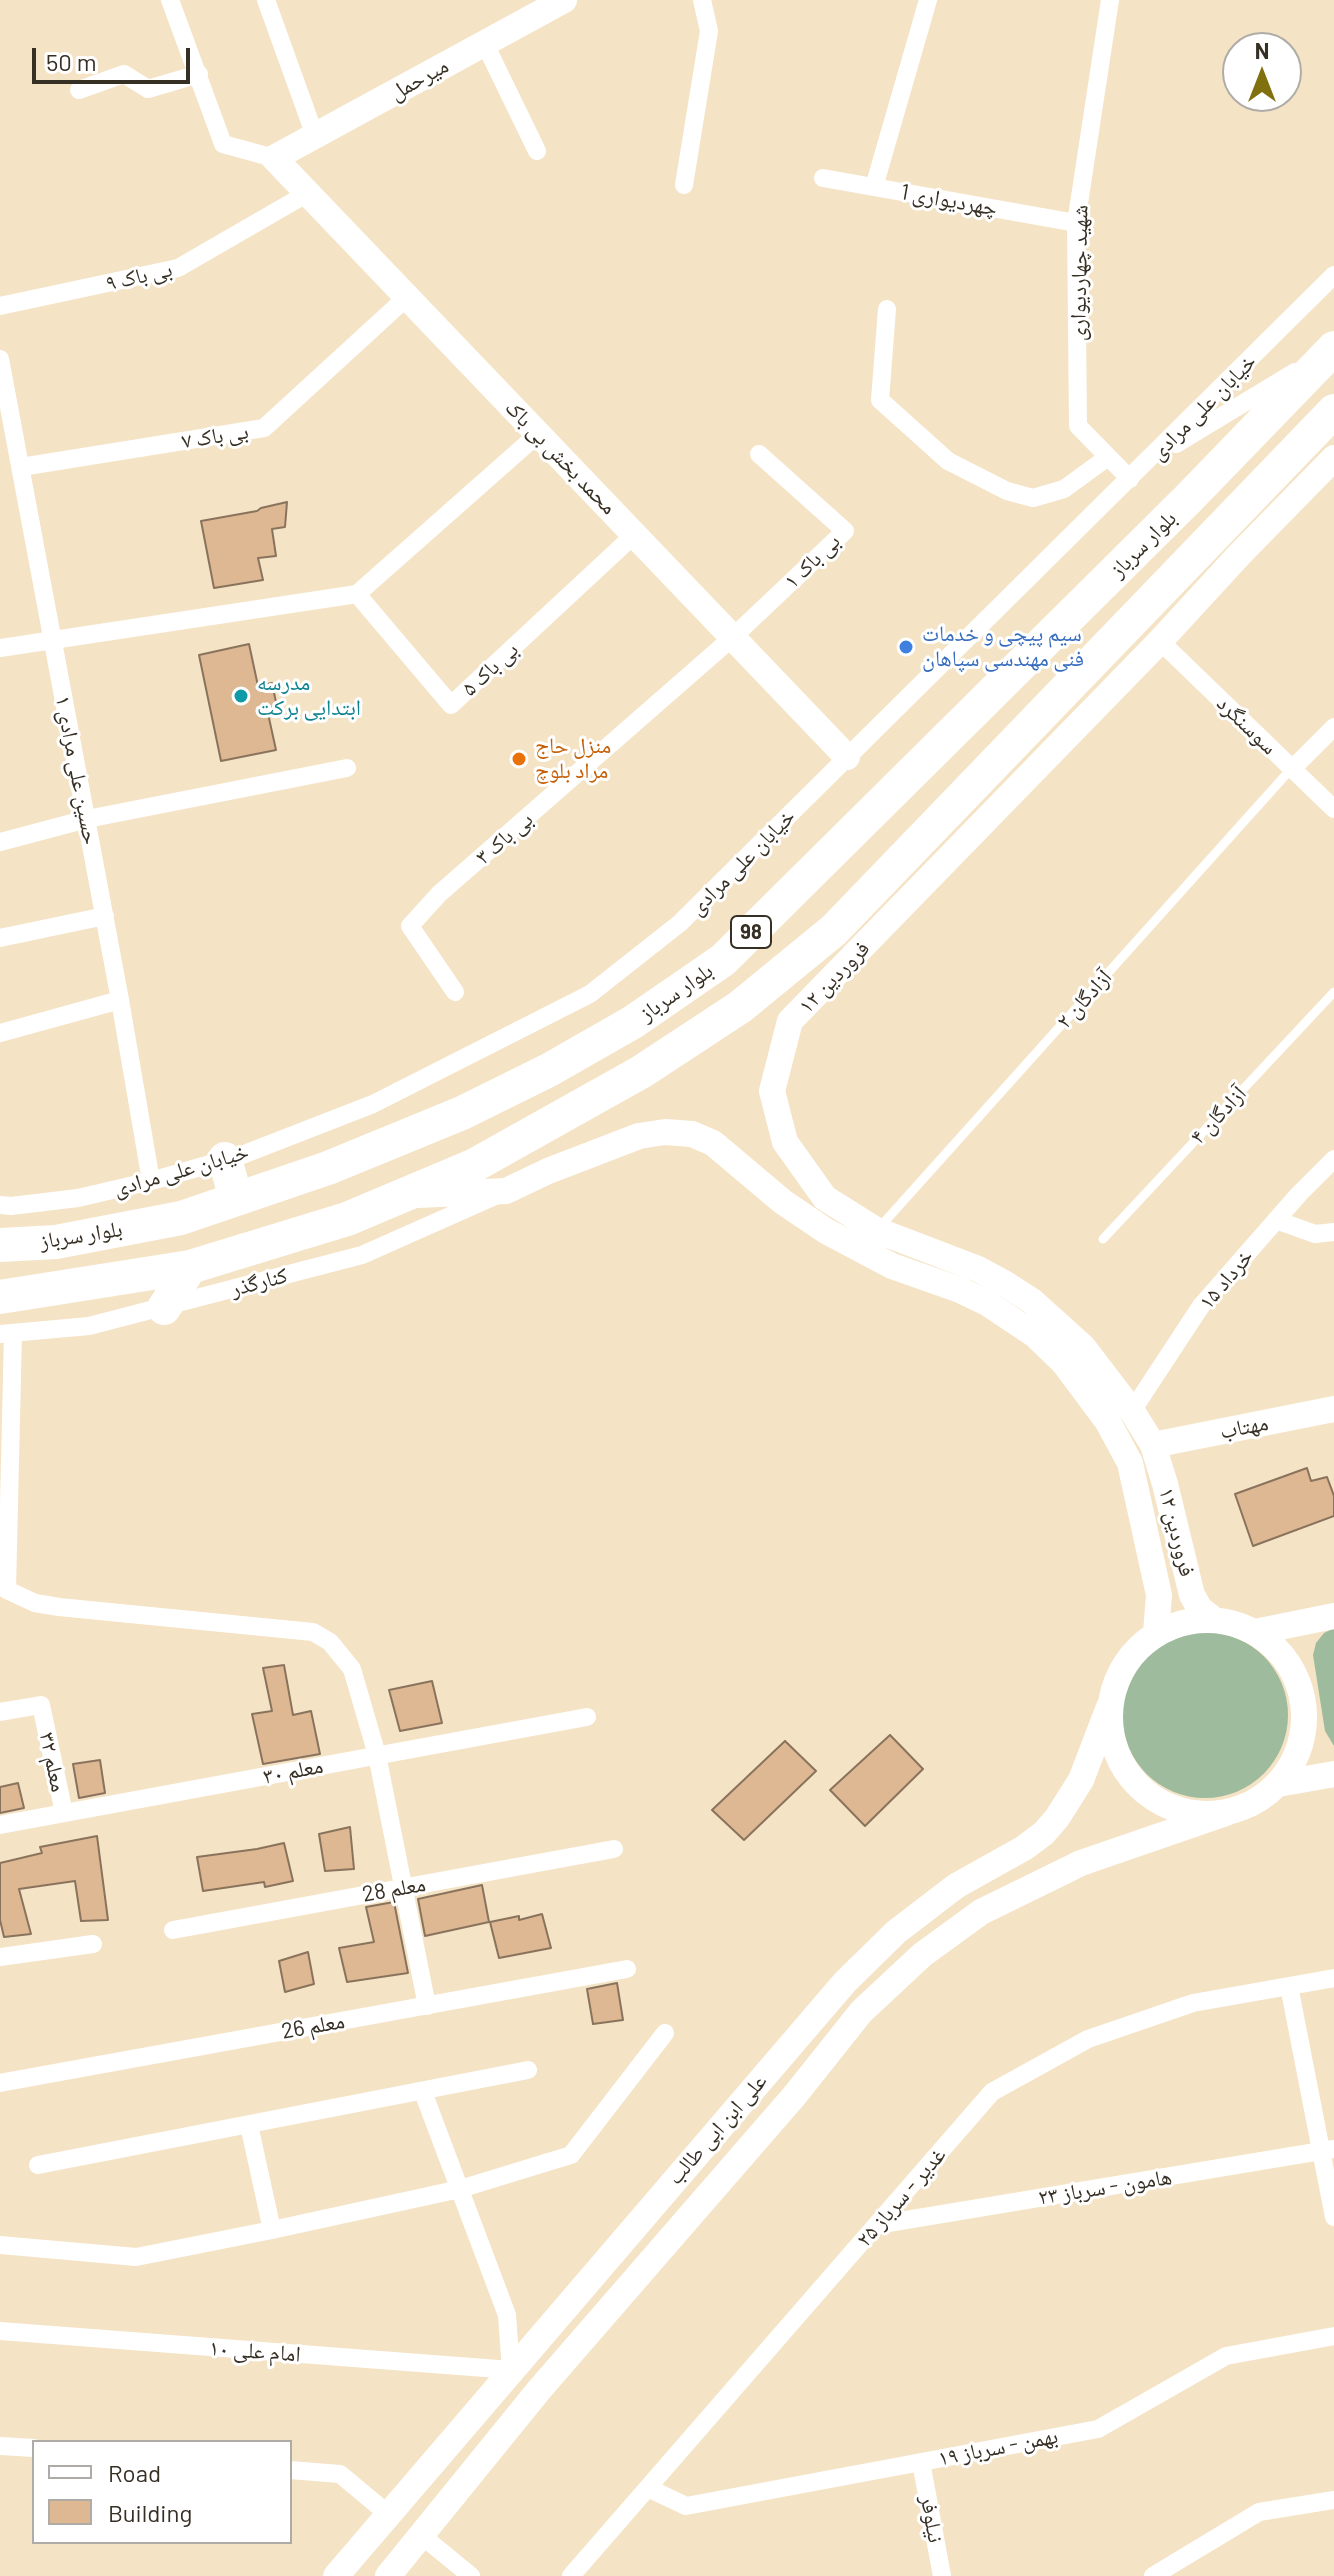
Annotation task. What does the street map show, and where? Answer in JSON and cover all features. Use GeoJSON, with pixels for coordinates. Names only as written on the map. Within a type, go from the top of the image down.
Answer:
{"type":"FeatureCollection","features":[{"type":"Feature","properties":{"kind":"highway","name":"بلوار سرباز"},"geometry":{"type":"LineString","coordinates":[[0,1245],[56,1242],[181,1218],[328,1168],[462,1113],[549,1070],[633,1022],[723,960],[1188,499],[1333,349]]}},
{"type":"Feature","properties":{"kind":"highway","name":"بلوار سرباز"},"geometry":{"type":"LineString","coordinates":[[0,1297],[190,1267],[347,1219],[473,1166],[641,1072],[740,1007],[834,930],[1334,411]]}},
{"type":"Feature","properties":{"kind":"highway"},"geometry":{"type":"LineString","coordinates":[[225,1159],[236,1199]]}},
{"type":"Feature","properties":{"kind":"highway"},"geometry":{"type":"LineString","coordinates":[[164,1308],[190,1267]]}},
{"type":"Feature","properties":{"kind":"street"},"geometry":{"type":"LineString","coordinates":[[170,0],[223,144],[274,158]]}},
{"type":"Feature","properties":{"kind":"street"},"geometry":{"type":"LineString","coordinates":[[266,0],[315,136]]}},
{"type":"Feature","properties":{"kind":"street"},"geometry":{"type":"LineString","coordinates":[[684,185],[709,31],[702,0]]}},
{"type":"Feature","properties":{"kind":"street"},"geometry":{"type":"LineString","coordinates":[[874,187],[928,0]]}},
{"type":"Feature","properties":{"kind":"street","name":"شهید چهاردیواری"},"geometry":{"type":"LineString","coordinates":[[1110,0],[1076,223],[1078,426],[1130,479]]}},
{"type":"Feature","properties":{"kind":"street","name":"میرحمل"},"geometry":{"type":"LineString","coordinates":[[274,158],[562,1]]}},
{"type":"Feature","properties":{"kind":"street"},"geometry":{"type":"LineString","coordinates":[[485,44],[537,151]]}},
{"type":"Feature","properties":{"kind":"street"},"geometry":{"type":"LineString","coordinates":[[79,90],[124,74],[148,89],[199,74]]}},
{"type":"Feature","properties":{"kind":"street","name":"محمد بخش بی باک"},"geometry":{"type":"LineString","coordinates":[[274,158],[847,757]]}},
{"type":"Feature","properties":{"kind":"street","name":"چهردیواری 1"},"geometry":{"type":"LineString","coordinates":[[823,178],[1076,223]]}},
{"type":"Feature","properties":{"kind":"street","name":"بی باک ۹"},"geometry":{"type":"LineString","coordinates":[[0,306],[178,268],[308,193]]}},
{"type":"Feature","properties":{"kind":"street","name":"خیابان علی مرادی"},"geometry":{"type":"LineString","coordinates":[[0,1205],[78,1198],[225,1159],[373,1104],[590,994],[680,923],[1334,275]]}},
{"type":"Feature","properties":{"kind":"street","name":"بی باک ۷"},"geometry":{"type":"LineString","coordinates":[[21,467],[264,428],[407,297]]}},
{"type":"Feature","properties":{"kind":"street"},"geometry":{"type":"LineString","coordinates":[[887,309],[880,400],[948,461],[1007,491],[1033,498],[1064,489],[1108,457]]}},
{"type":"Feature","properties":{"kind":"street"},"geometry":{"type":"LineString","coordinates":[[1150,460],[1333,349]]}},
{"type":"Feature","properties":{"kind":"street","name":"حسین علی مرادی ۱"},"geometry":{"type":"LineString","coordinates":[[0,359],[105,916],[151,1181]]}},
{"type":"Feature","properties":{"kind":"street"},"geometry":{"type":"LineString","coordinates":[[0,648],[357,594],[538,434]]}},
{"type":"Feature","properties":{"kind":"street","name":"بی باک ۱"},"geometry":{"type":"LineString","coordinates":[[733,637],[845,531],[759,454]]}},
{"type":"Feature","properties":{"kind":"street","name":"۱۲ فروردین"},"geometry":{"type":"LineString","coordinates":[[1156,1633],[1159,1595],[1120,1416],[1083,1347],[1032,1301],[978,1269],[876,1230],[825,1198],[785,1142],[772,1091],[790,1021],[1334,458]]}},
{"type":"Feature","properties":{"kind":"street"},"geometry":{"type":"LineString","coordinates":[[1240,554],[1257,489]]}},
{"type":"Feature","properties":{"kind":"street","name":"بی باک ۵"},"geometry":{"type":"LineString","coordinates":[[357,594],[451,705],[635,534]]}},
{"type":"Feature","properties":{"kind":"street","name":"بی باک ۳"},"geometry":{"type":"LineString","coordinates":[[455,992],[410,926],[439,894],[733,637]]}},
{"type":"Feature","properties":{"kind":"street","name":"سوسنگرد"},"geometry":{"type":"LineString","coordinates":[[1160,641],[1334,809]]}},
{"type":"Feature","properties":{"kind":"street"},"geometry":{"type":"LineString","coordinates":[[1292,769],[1334,727]]}},
{"type":"Feature","properties":{"kind":"street"},"geometry":{"type":"LineString","coordinates":[[0,842],[87,819],[347,768]]}},
{"type":"Feature","properties":{"kind":"street"},"geometry":{"type":"LineString","coordinates":[[0,938],[105,916]]}},
{"type":"Feature","properties":{"kind":"street"},"geometry":{"type":"LineString","coordinates":[[0,1033],[120,1000]]}},
{"type":"Feature","properties":{"kind":"street","name":"۱۲ فروردین"},"geometry":{"type":"LineString","coordinates":[[403,1195],[506,1191],[548,1171],[639,1136],[665,1132],[692,1134],[713,1143],[783,1202],[826,1231],[892,1266],[987,1303],[1024,1327],[1153,1445],[1192,1595],[1200,1609],[1213,1619]]}},
{"type":"Feature","properties":{"kind":"street","name":"۱۵ خرداد"},"geometry":{"type":"LineString","coordinates":[[1120,1416],[1201,1306],[1334,1159]]}},
{"type":"Feature","properties":{"kind":"street","name":"کنارگذر"},"geometry":{"type":"LineString","coordinates":[[6,1334],[89,1326],[362,1255],[506,1191]]}},
{"type":"Feature","properties":{"kind":"street"},"geometry":{"type":"LineString","coordinates":[[1276,1220],[1315,1234],[1334,1232]]}},
{"type":"Feature","properties":{"kind":"street"},"geometry":{"type":"LineString","coordinates":[[6,1334],[3,1591],[35,1603],[59,1607],[313,1632],[330,1642],[352,1669],[377,1755],[427,2006]]}},
{"type":"Feature","properties":{"kind":"street","name":"مهتاب"},"geometry":{"type":"LineString","coordinates":[[1153,1445],[1334,1409]]}},
{"type":"Feature","properties":{"kind":"street"},"geometry":{"type":"LineString","coordinates":[[1255,1632],[1334,1616]]}},
{"type":"Feature","properties":{"kind":"street"},"geometry":{"type":"LineString","coordinates":[[1213,1619],[1235,1623],[1255,1632],[1280,1651],[1297,1678],[1304,1700],[1305,1723],[1301,1745],[1292,1766],[1278,1784],[1254,1802],[1226,1813],[1196,1814],[1166,1806],[1141,1789],[1121,1765],[1111,1737],[1109,1707],[1116,1678],[1132,1652],[1156,1633],[1183,1622],[1213,1619]]}},
{"type":"Feature","properties":{"kind":"street","name":"معلم ۳۲"},"geometry":{"type":"LineString","coordinates":[[0,1712],[41,1705],[64,1813]]}},
{"type":"Feature","properties":{"kind":"street","name":"علی ابن ابی طالب"},"geometry":{"type":"LineString","coordinates":[[336,2576],[845,1982],[896,1932],[956,1886],[1024,1848],[1044,1833],[1081,1780],[1109,1707]]}},
{"type":"Feature","properties":{"kind":"street","name":"معلم ۳۰"},"geometry":{"type":"LineString","coordinates":[[0,1825],[587,1717]]}},
{"type":"Feature","properties":{"kind":"street"},"geometry":{"type":"LineString","coordinates":[[1278,1784],[1334,1774]]}},
{"type":"Feature","properties":{"kind":"street","name":"علی ابن ابی طالب"},"geometry":{"type":"LineString","coordinates":[[388,2576],[539,2390],[795,2095],[861,2012],[922,1955],[981,1912],[1081,1863],[1226,1813]]}},
{"type":"Feature","properties":{"kind":"street","name":"معلم 28"},"geometry":{"type":"LineString","coordinates":[[173,1930],[614,1849]]}},
{"type":"Feature","properties":{"kind":"street"},"geometry":{"type":"LineString","coordinates":[[0,1957],[93,1944]]}},
{"type":"Feature","properties":{"kind":"street","name":"معلم 26"},"geometry":{"type":"LineString","coordinates":[[0,2083],[627,1969]]}},
{"type":"Feature","properties":{"kind":"street","name":"غدیر - سرباز ۲۵"},"geometry":{"type":"LineString","coordinates":[[571,2576],[992,2092],[1088,2039],[1193,2003],[1334,1978]]}},
{"type":"Feature","properties":{"kind":"street"},"geometry":{"type":"LineString","coordinates":[[1289,1986],[1328,2150],[1334,2217]]}},
{"type":"Feature","properties":{"kind":"street"},"geometry":{"type":"LineString","coordinates":[[0,2245],[136,2257],[460,2189],[571,2155],[665,2033]]}},
{"type":"Feature","properties":{"kind":"street"},"geometry":{"type":"LineString","coordinates":[[38,2165],[528,2070]]}},
{"type":"Feature","properties":{"kind":"street"},"geometry":{"type":"LineString","coordinates":[[423,2092],[507,2315],[511,2370],[539,2390]]}},
{"type":"Feature","properties":{"kind":"street"},"geometry":{"type":"LineString","coordinates":[[249,2125],[272,2230]]}},
{"type":"Feature","properties":{"kind":"street","name":"هامون - سرباز ۲۳"},"geometry":{"type":"LineString","coordinates":[[876,2225],[1328,2150]]}},
{"type":"Feature","properties":{"kind":"street","name":"امام علی ۱۰"},"geometry":{"type":"LineString","coordinates":[[0,2331],[511,2370]]}},
{"type":"Feature","properties":{"kind":"street","name":"بهمن - سرباز ۱۹"},"geometry":{"type":"LineString","coordinates":[[648,2488],[686,2506],[1098,2429],[1226,2356],[1334,2336]]}},
{"type":"Feature","properties":{"kind":"street"},"geometry":{"type":"LineString","coordinates":[[0,2446],[32,2448]]}},
{"type":"Feature","properties":{"kind":"street","name":"نیلوفر"},"geometry":{"type":"LineString","coordinates":[[921,2462],[942,2576]]}},
{"type":"Feature","properties":{"kind":"street"},"geometry":{"type":"LineString","coordinates":[[292,2470],[340,2474],[388,2514]]}},
{"type":"Feature","properties":{"kind":"street"},"geometry":{"type":"LineString","coordinates":[[1153,2576],[1259,2512],[1334,2500]]}},
{"type":"Feature","properties":{"kind":"street"},"geometry":{"type":"LineString","coordinates":[[421,2535],[471,2576]]}},
{"type":"Feature","properties":{"kind":"lane","name":"آزادگان ۲"},"geometry":{"type":"LineString","coordinates":[[876,1230],[1292,769]]}},
{"type":"Feature","properties":{"kind":"lane","name":"آزادگان ۴"},"geometry":{"type":"LineString","coordinates":[[1103,1239],[1334,992]]}},
{"type":"Feature","properties":{"kind":"green space"},"geometry":{"type":"Polygon","coordinates":[[[1334,1628],[1334,1746],[1325,1731],[1313,1655],[1316,1643],[1324,1633],[1334,1628]]]}},
{"type":"Feature","properties":{"kind":"green space"},"geometry":{"type":"Polygon","coordinates":[[[1205,1632],[1237,1639],[1263,1657],[1281,1683],[1288,1715],[1281,1747],[1263,1773],[1237,1791],[1205,1798],[1173,1791],[1147,1773],[1129,1747],[1122,1715],[1129,1683],[1147,1657],[1173,1639],[1205,1632]]]}},
{"type":"Feature","properties":{"kind":"building"},"geometry":{"type":"Polygon","coordinates":[[[287,502],[285,527],[272,529],[276,556],[258,558],[263,580],[214,588],[201,521],[287,502]]]}},
{"type":"Feature","properties":{"kind":"building","name":"مدرسه ابتدایی برکت"},"geometry":{"type":"Polygon","coordinates":[[[249,644],[258,686],[272,683],[277,707],[267,709],[276,750],[221,761],[199,655],[249,644]]]}},
{"type":"Feature","properties":{"kind":"building"},"geometry":{"type":"Polygon","coordinates":[[[1307,1468],[1311,1481],[1327,1477],[1334,1496],[1334,1516],[1253,1546],[1235,1494],[1307,1468]]]}},
{"type":"Feature","properties":{"kind":"building"},"geometry":{"type":"Polygon","coordinates":[[[284,1665],[293,1715],[311,1711],[320,1754],[263,1764],[252,1714],[272,1711],[263,1668],[284,1665]]]}},
{"type":"Feature","properties":{"kind":"building"},"geometry":{"type":"Polygon","coordinates":[[[432,1681],[442,1723],[400,1731],[389,1690],[432,1681]]]}},
{"type":"Feature","properties":{"kind":"building"},"geometry":{"type":"Polygon","coordinates":[[[890,1735],[923,1769],[865,1826],[830,1790],[890,1735]]]}},
{"type":"Feature","properties":{"kind":"building"},"geometry":{"type":"Polygon","coordinates":[[[785,1741],[816,1771],[744,1840],[712,1810],[785,1741]]]}},
{"type":"Feature","properties":{"kind":"building"},"geometry":{"type":"Polygon","coordinates":[[[100,1760],[105,1793],[79,1798],[73,1764],[100,1760]]]}},
{"type":"Feature","properties":{"kind":"building"},"geometry":{"type":"Polygon","coordinates":[[[18,1783],[24,1808],[0,1813],[0,1787],[18,1783]]]}},
{"type":"Feature","properties":{"kind":"building"},"geometry":{"type":"Polygon","coordinates":[[[350,1827],[354,1869],[325,1871],[319,1834],[350,1827]]]}},
{"type":"Feature","properties":{"kind":"building"},"geometry":{"type":"Polygon","coordinates":[[[97,1836],[108,1920],[81,1921],[75,1881],[19,1889],[31,1934],[4,1937],[0,1920],[0,1863],[42,1853],[40,1847],[97,1836]]]}},
{"type":"Feature","properties":{"kind":"building"},"geometry":{"type":"Polygon","coordinates":[[[284,1843],[293,1881],[265,1887],[264,1882],[203,1891],[197,1857],[284,1843]]]}},
{"type":"Feature","properties":{"kind":"building"},"geometry":{"type":"Polygon","coordinates":[[[482,1885],[489,1922],[425,1936],[418,1899],[482,1885]]]}},
{"type":"Feature","properties":{"kind":"building"},"geometry":{"type":"Polygon","coordinates":[[[394,1902],[408,1973],[347,1982],[339,1948],[374,1942],[366,1907],[394,1902]]]}},
{"type":"Feature","properties":{"kind":"building"},"geometry":{"type":"Polygon","coordinates":[[[542,1914],[551,1948],[499,1958],[490,1922],[519,1916],[519,1920],[542,1914]]]}},
{"type":"Feature","properties":{"kind":"building"},"geometry":{"type":"Polygon","coordinates":[[[308,1952],[314,1984],[285,1992],[279,1961],[308,1952]]]}},
{"type":"Feature","properties":{"kind":"building"},"geometry":{"type":"Polygon","coordinates":[[[617,1983],[623,2020],[593,2024],[587,1989],[617,1983]]]}},
{"type":"Feature","properties":{"kind":"place","name":"سیم پیچی و خدمات فنی مهندسی سپاهان"},"geometry":{"type":"Point","coordinates":[906,647]}},
{"type":"Feature","properties":{"kind":"place","name":"مدرسه ابتدایی برکت"},"geometry":{"type":"Point","coordinates":[241,696]}},
{"type":"Feature","properties":{"kind":"place","name":"منزل حاج مراد بلوچ"},"geometry":{"type":"Point","coordinates":[519,759]}}]}
